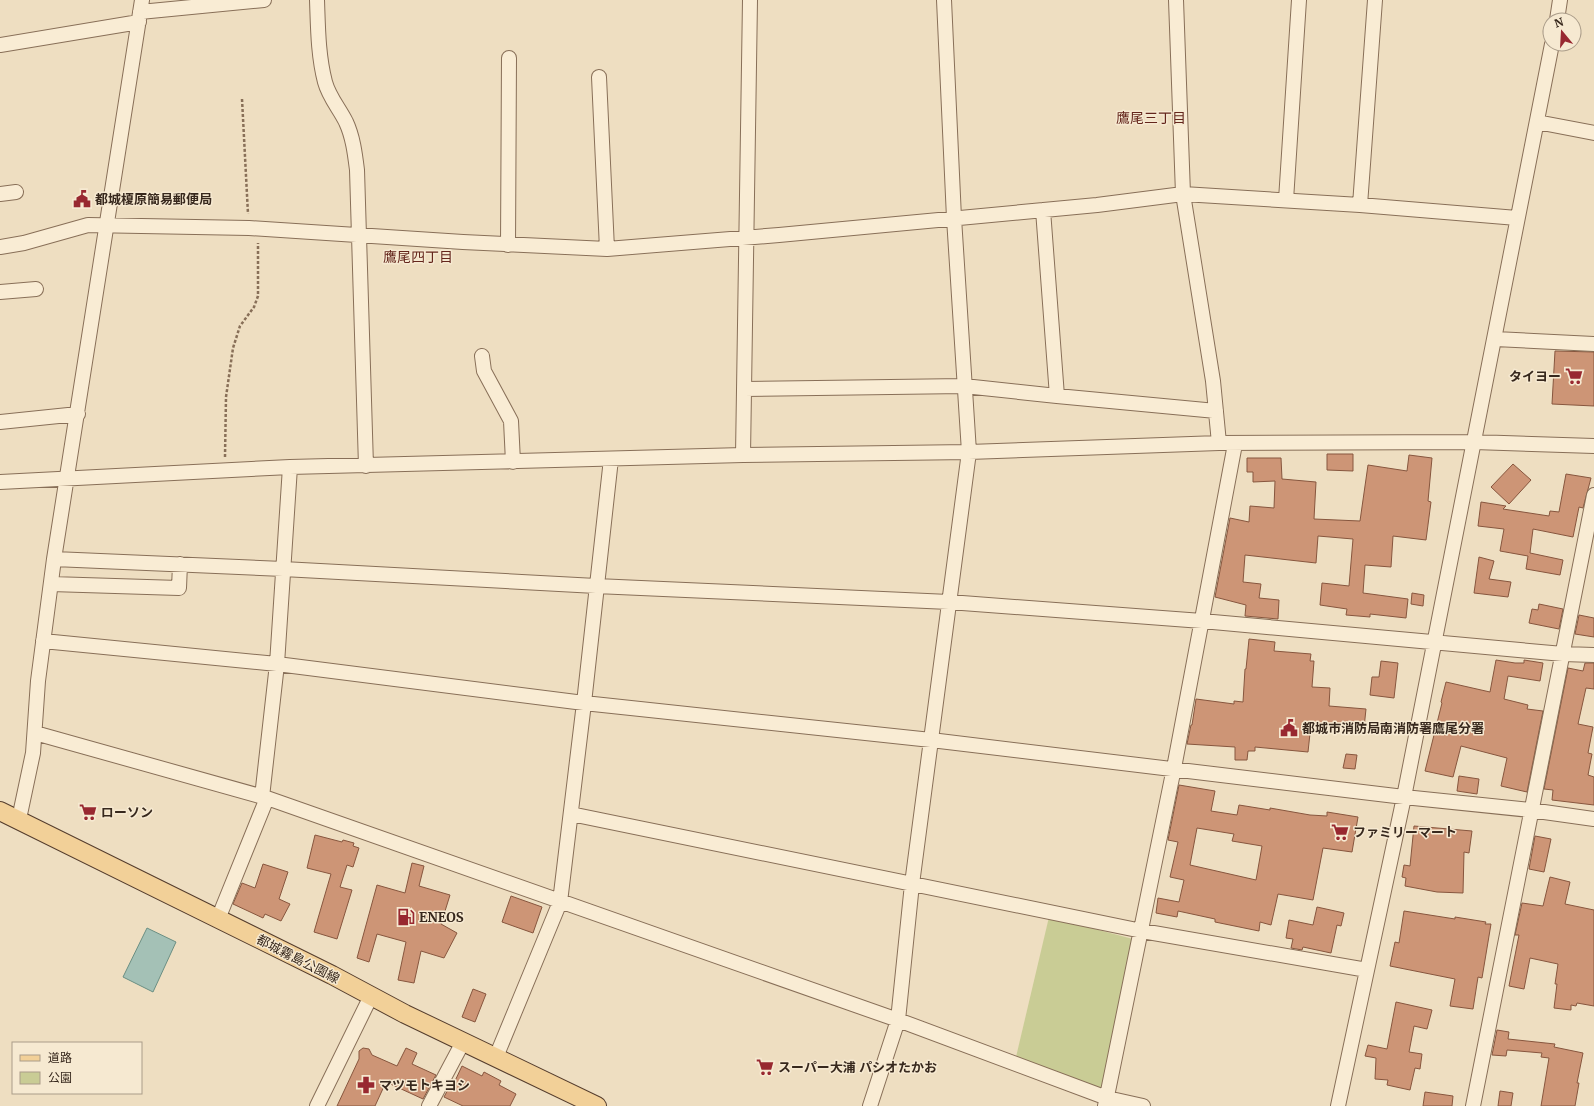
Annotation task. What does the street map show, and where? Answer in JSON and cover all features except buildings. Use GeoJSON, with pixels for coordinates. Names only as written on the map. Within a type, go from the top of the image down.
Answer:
{"type":"FeatureCollection","features":[{"type":"Feature","properties":{"kind":"main road","name":"都城霧島公園線"},"geometry":{"type":"LineString","coordinates":[[0,811],[19,819],[463,1042],[597,1106]]}},
{"type":"Feature","properties":{"kind":"street"},"geometry":{"type":"LineString","coordinates":[[0,45],[140,11],[218,2],[264,0]]}},
{"type":"Feature","properties":{"kind":"street"},"geometry":{"type":"LineString","coordinates":[[316,0],[320,60],[325,83],[332,100],[346,123],[353,145],[357,170],[366,466]]}},
{"type":"Feature","properties":{"kind":"street"},"geometry":{"type":"LineString","coordinates":[[743,455],[746,267],[745,237],[750,0]]}},
{"type":"Feature","properties":{"kind":"street"},"geometry":{"type":"LineString","coordinates":[[870,1106],[898,1020],[912,884],[969,452],[954,218],[944,0]]}},
{"type":"Feature","properties":{"kind":"street"},"geometry":{"type":"LineString","coordinates":[[1176,0],[1183,194],[1213,381],[1219,444]]}},
{"type":"Feature","properties":{"kind":"street"},"geometry":{"type":"LineString","coordinates":[[1286,200],[1299,0]]}},
{"type":"Feature","properties":{"kind":"street"},"geometry":{"type":"LineString","coordinates":[[1360,205],[1376,0]]}},
{"type":"Feature","properties":{"kind":"street"},"geometry":{"type":"LineString","coordinates":[[1558,12],[1560,0]]}},
{"type":"Feature","properties":{"kind":"street"},"geometry":{"type":"LineString","coordinates":[[19,819],[30,772],[35,733],[38,681],[54,559],[68,478],[140,11]]}},
{"type":"Feature","properties":{"kind":"street"},"geometry":{"type":"LineString","coordinates":[[1338,1106],[1404,797],[1550,52]]}},
{"type":"Feature","properties":{"kind":"street"},"geometry":{"type":"LineString","coordinates":[[508,245],[509,58]]}},
{"type":"Feature","properties":{"kind":"street"},"geometry":{"type":"LineString","coordinates":[[599,77],[608,249]]}},
{"type":"Feature","properties":{"kind":"street"},"geometry":{"type":"LineString","coordinates":[[1537,122],[1594,133]]}},
{"type":"Feature","properties":{"kind":"street"},"geometry":{"type":"LineString","coordinates":[[0,194],[16,192]]}},
{"type":"Feature","properties":{"kind":"street"},"geometry":{"type":"LineString","coordinates":[[0,247],[24,243],[88,225],[107,227],[253,229],[508,245],[608,249],[1097,205],[1183,194],[1360,205],[1517,218]]}},
{"type":"Feature","properties":{"kind":"street"},"geometry":{"type":"LineString","coordinates":[[1043,210],[1057,396]]}},
{"type":"Feature","properties":{"kind":"street"},"geometry":{"type":"LineString","coordinates":[[0,292],[36,289]]}},
{"type":"Feature","properties":{"kind":"street"},"geometry":{"type":"LineString","coordinates":[[1495,339],[1594,344]]}},
{"type":"Feature","properties":{"kind":"street"},"geometry":{"type":"LineString","coordinates":[[482,356],[484,371],[511,421],[513,462]]}},
{"type":"Feature","properties":{"kind":"street"},"geometry":{"type":"LineString","coordinates":[[744,389],[964,386],[1216,411]]}},
{"type":"Feature","properties":{"kind":"street"},"geometry":{"type":"LineString","coordinates":[[0,422],[78,414]]}},
{"type":"Feature","properties":{"kind":"street"},"geometry":{"type":"LineString","coordinates":[[0,482],[225,469],[743,455],[969,452],[1219,444],[1474,442],[1594,446]]}},
{"type":"Feature","properties":{"kind":"street"},"geometry":{"type":"LineString","coordinates":[[1106,1102],[1174,768],[1235,444]]}},
{"type":"Feature","properties":{"kind":"street"},"geometry":{"type":"LineString","coordinates":[[496,1057],[560,902],[611,459]]}},
{"type":"Feature","properties":{"kind":"street"},"geometry":{"type":"LineString","coordinates":[[218,919],[265,797],[277,664],[290,467]]}},
{"type":"Feature","properties":{"kind":"street"},"geometry":{"type":"LineString","coordinates":[[1473,1106],[1530,810],[1563,654],[1594,495]]}},
{"type":"Feature","properties":{"kind":"street"},"geometry":{"type":"LineString","coordinates":[[54,559],[949,602],[1202,621],[1563,654],[1594,655]]}},
{"type":"Feature","properties":{"kind":"street"},"geometry":{"type":"LineString","coordinates":[[51,584],[179,588],[180,564]]}},
{"type":"Feature","properties":{"kind":"street"},"geometry":{"type":"LineString","coordinates":[[43,641],[277,664],[584,703],[931,740],[1174,768],[1404,797],[1530,810],[1594,819]]}},
{"type":"Feature","properties":{"kind":"street"},"geometry":{"type":"LineString","coordinates":[[35,733],[265,797],[898,1020],[1106,1102],[1143,1106]]}},
{"type":"Feature","properties":{"kind":"street"},"geometry":{"type":"LineString","coordinates":[[571,814],[1142,931],[1367,970]]}},
{"type":"Feature","properties":{"kind":"street"},"geometry":{"type":"LineString","coordinates":[[317,1106],[371,996]]}},
{"type":"Feature","properties":{"kind":"street"},"geometry":{"type":"LineString","coordinates":[[429,1106],[463,1042]]}},
{"type":"Feature","properties":{"kind":"path"},"geometry":{"type":"LineString","coordinates":[[225,469],[226,397],[233,348],[240,326],[254,307],[258,296],[242,99]]}},
{"type":"Feature","properties":{"kind":"green space"},"geometry":{"type":"Polygon","coordinates":[[[1049,917],[1133,939],[1102,1090],[1016,1057],[1049,917]]]}},
{"type":"Feature","properties":{"kind":"shaded area"},"geometry":{"type":"Polygon","coordinates":[[[147,928],[176,942],[153,992],[123,977],[147,928]]]}},
{"type":"Feature","properties":{"kind":"place","name":"都城榎原簡易郵便局"},"geometry":{"type":"Point","coordinates":[82,199]}},
{"type":"Feature","properties":{"kind":"place","name":"タイヨー"},"geometry":{"type":"Point","coordinates":[1574,376]}},
{"type":"Feature","properties":{"kind":"place","name":"都城市消防局南消防署鷹尾分署"},"geometry":{"type":"Point","coordinates":[1289,728]}},
{"type":"Feature","properties":{"kind":"place","name":"ローソン"},"geometry":{"type":"Point","coordinates":[88,812]}},
{"type":"Feature","properties":{"kind":"place","name":"ファミリーマート"},"geometry":{"type":"Point","coordinates":[1340,832]}},
{"type":"Feature","properties":{"kind":"place","name":"ENEOS"},"geometry":{"type":"Point","coordinates":[406,917]}},
{"type":"Feature","properties":{"kind":"place","name":"スーパー大浦 パシオたかお"},"geometry":{"type":"Point","coordinates":[765,1067]}},
{"type":"Feature","properties":{"kind":"place","name":"マツモトキヨシ"},"geometry":{"type":"Point","coordinates":[366,1085]}},
{"type":"Feature","properties":{"kind":"district","name":"鷹尾三丁目"},"geometry":{"type":"Point","coordinates":[1151,118]}},
{"type":"Feature","properties":{"kind":"district","name":"鷹尾四丁目"},"geometry":{"type":"Point","coordinates":[418,257]}}]}
